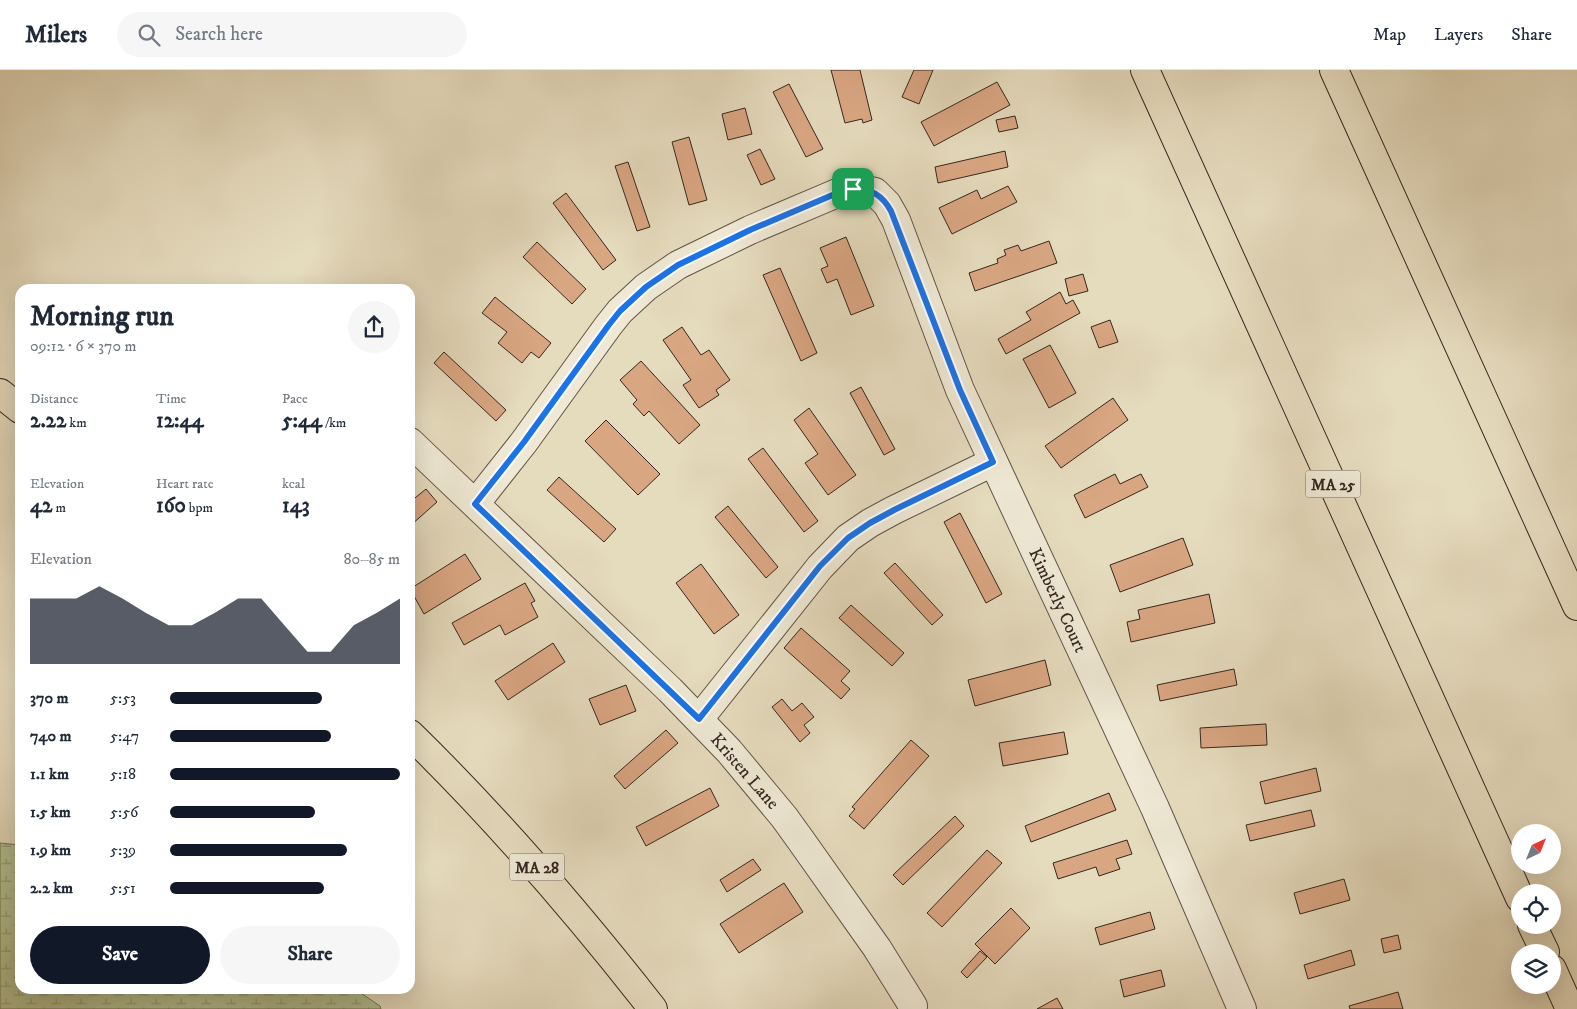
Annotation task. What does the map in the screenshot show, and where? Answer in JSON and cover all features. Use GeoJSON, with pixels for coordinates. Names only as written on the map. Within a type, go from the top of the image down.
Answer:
{"type":"FeatureCollection","features":[{"type":"Feature","properties":{"kind":"main road","name":"MA 25"},"geometry":{"type":"LineString","coordinates":[[1146,70],[1514,884]]}},
{"type":"Feature","properties":{"kind":"main road"},"geometry":{"type":"LineString","coordinates":[[1334,70],[1577,606]]}},
{"type":"Feature","properties":{"kind":"main road"},"geometry":{"type":"LineString","coordinates":[[0,393],[15,405]]}},
{"type":"Feature","properties":{"kind":"main road","name":"MA 28"},"geometry":{"type":"LineString","coordinates":[[415,739],[486,811],[543,874],[654,1009]]}},
{"type":"Feature","properties":{"kind":"main road"},"geometry":{"type":"LineString","coordinates":[[1561,989],[1570,1009]]}},
{"type":"Feature","properties":{"kind":"street","name":"Kimberly Court"},"geometry":{"type":"LineString","coordinates":[[475,504],[524,442],[608,326],[620,311],[646,287],[678,265],[784,215],[842,191],[861,189],[875,192],[887,204],[896,220],[960,390],[1155,808],[1242,1009]]}},
{"type":"Feature","properties":{"kind":"street","name":"Kristen Lane"},"geometry":{"type":"LineString","coordinates":[[415,447],[699,719],[752,777],[784,817],[877,948],[911,1008]]}},
{"type":"Feature","properties":{"kind":"street"},"geometry":{"type":"LineString","coordinates":[[699,719],[820,566],[848,538],[894,510],[993,462]]}},
{"type":"Feature","properties":{"kind":"green space"},"geometry":{"type":"Polygon","coordinates":[[[0,843],[15,844],[15,994],[362,994],[380,1006],[381,1009],[0,1009],[0,843]]]}},
{"type":"Feature","properties":{"kind":"building"},"geometry":{"type":"Polygon","coordinates":[[[831,70],[860,70],[872,120],[863,123],[862,119],[845,123],[831,70]]]}},
{"type":"Feature","properties":{"kind":"building"},"geometry":{"type":"Polygon","coordinates":[[[914,70],[933,70],[919,104],[902,97],[914,70]]]}},
{"type":"Feature","properties":{"kind":"building"},"geometry":{"type":"Polygon","coordinates":[[[997,82],[1010,105],[934,146],[921,122],[997,82]]]}},
{"type":"Feature","properties":{"kind":"building"},"geometry":{"type":"Polygon","coordinates":[[[789,84],[823,149],[806,157],[773,92],[789,84]]]}},
{"type":"Feature","properties":{"kind":"building"},"geometry":{"type":"Polygon","coordinates":[[[745,108],[752,134],[728,140],[722,114],[745,108]]]}},
{"type":"Feature","properties":{"kind":"building"},"geometry":{"type":"Polygon","coordinates":[[[1015,116],[1018,128],[999,132],[996,120],[1015,116]]]}},
{"type":"Feature","properties":{"kind":"building"},"geometry":{"type":"Polygon","coordinates":[[[689,137],[707,200],[689,205],[672,142],[689,137]]]}},
{"type":"Feature","properties":{"kind":"building"},"geometry":{"type":"Polygon","coordinates":[[[760,149],[775,179],[761,185],[747,155],[760,149]]]}},
{"type":"Feature","properties":{"kind":"building"},"geometry":{"type":"Polygon","coordinates":[[[1005,151],[1008,167],[938,183],[935,167],[1005,151]]]}},
{"type":"Feature","properties":{"kind":"building"},"geometry":{"type":"Polygon","coordinates":[[[628,162],[650,227],[637,231],[615,166],[628,162]]]}},
{"type":"Feature","properties":{"kind":"building"},"geometry":{"type":"Polygon","coordinates":[[[1008,186],[1017,202],[952,234],[939,208],[977,190],[981,199],[1008,186]]]}},
{"type":"Feature","properties":{"kind":"building"},"geometry":{"type":"Polygon","coordinates":[[[566,193],[616,260],[603,270],[553,203],[566,193]]]}},
{"type":"Feature","properties":{"kind":"building"},"geometry":{"type":"Polygon","coordinates":[[[846,237],[874,306],[851,315],[837,279],[827,283],[821,269],[828,266],[820,248],[846,237]]]}},
{"type":"Feature","properties":{"kind":"building"},"geometry":{"type":"Polygon","coordinates":[[[1049,241],[1057,263],[975,291],[969,273],[998,263],[997,259],[1006,255],[1004,250],[1018,245],[1021,251],[1049,241]]]}},
{"type":"Feature","properties":{"kind":"building"},"geometry":{"type":"Polygon","coordinates":[[[537,242],[586,289],[572,304],[523,257],[537,242]]]}},
{"type":"Feature","properties":{"kind":"building"},"geometry":{"type":"Polygon","coordinates":[[[780,268],[817,353],[801,361],[763,275],[780,268]]]}},
{"type":"Feature","properties":{"kind":"building"},"geometry":{"type":"Polygon","coordinates":[[[1083,274],[1088,291],[1069,296],[1065,279],[1083,274]]]}},
{"type":"Feature","properties":{"kind":"building"},"geometry":{"type":"Polygon","coordinates":[[[1060,292],[1066,304],[1073,300],[1080,313],[1006,354],[998,339],[1031,320],[1026,312],[1060,292]]]}},
{"type":"Feature","properties":{"kind":"building"},"geometry":{"type":"Polygon","coordinates":[[[495,297],[551,343],[539,358],[531,352],[522,363],[498,343],[507,332],[482,313],[495,297]]]}},
{"type":"Feature","properties":{"kind":"building"},"geometry":{"type":"Polygon","coordinates":[[[1110,320],[1118,342],[1099,348],[1091,327],[1110,320]]]}},
{"type":"Feature","properties":{"kind":"building"},"geometry":{"type":"Polygon","coordinates":[[[682,327],[701,355],[709,350],[730,380],[716,390],[719,395],[699,408],[683,385],[691,380],[663,340],[682,327]]]}},
{"type":"Feature","properties":{"kind":"building"},"geometry":{"type":"Polygon","coordinates":[[[1050,345],[1076,393],[1049,408],[1023,359],[1050,345]]]}},
{"type":"Feature","properties":{"kind":"building"},"geometry":{"type":"Polygon","coordinates":[[[444,352],[506,410],[496,421],[434,363],[444,352]]]}},
{"type":"Feature","properties":{"kind":"building"},"geometry":{"type":"Polygon","coordinates":[[[641,361],[700,425],[679,444],[649,411],[644,416],[633,404],[637,400],[620,380],[641,361]]]}},
{"type":"Feature","properties":{"kind":"building"},"geometry":{"type":"Polygon","coordinates":[[[861,387],[895,449],[884,455],[850,393],[861,387]]]}},
{"type":"Feature","properties":{"kind":"building"},"geometry":{"type":"Polygon","coordinates":[[[1113,398],[1128,420],[1061,468],[1045,446],[1113,398]]]}},
{"type":"Feature","properties":{"kind":"building"},"geometry":{"type":"Polygon","coordinates":[[[809,408],[856,475],[828,495],[805,463],[818,454],[794,420],[809,408]]]}},
{"type":"Feature","properties":{"kind":"building"},"geometry":{"type":"Polygon","coordinates":[[[606,420],[660,474],[638,495],[585,441],[606,420]]]}},
{"type":"Feature","properties":{"kind":"building"},"geometry":{"type":"Polygon","coordinates":[[[763,448],[818,521],[804,532],[748,459],[763,448]]]}},
{"type":"Feature","properties":{"kind":"building"},"geometry":{"type":"Polygon","coordinates":[[[1115,474],[1120,484],[1141,474],[1148,487],[1085,518],[1074,495],[1115,474]]]}},
{"type":"Feature","properties":{"kind":"building"},"geometry":{"type":"Polygon","coordinates":[[[559,477],[616,529],[604,542],[547,490],[559,477]]]}},
{"type":"Feature","properties":{"kind":"building"},"geometry":{"type":"Polygon","coordinates":[[[426,489],[437,502],[415,522],[415,498],[426,489]]]}},
{"type":"Feature","properties":{"kind":"building"},"geometry":{"type":"Polygon","coordinates":[[[728,506],[778,567],[766,578],[715,517],[728,506]]]}},
{"type":"Feature","properties":{"kind":"building"},"geometry":{"type":"Polygon","coordinates":[[[960,513],[1002,594],[986,603],[944,522],[960,513]]]}},
{"type":"Feature","properties":{"kind":"building"},"geometry":{"type":"Polygon","coordinates":[[[1183,538],[1193,565],[1120,592],[1110,565],[1183,538]]]}},
{"type":"Feature","properties":{"kind":"building"},"geometry":{"type":"Polygon","coordinates":[[[465,554],[481,579],[424,614],[415,598],[415,586],[465,554]]]}},
{"type":"Feature","properties":{"kind":"building"},"geometry":{"type":"Polygon","coordinates":[[[895,563],[943,615],[932,625],[884,573],[895,563]]]}},
{"type":"Feature","properties":{"kind":"building"},"geometry":{"type":"Polygon","coordinates":[[[701,564],[739,615],[714,634],[676,583],[701,564]]]}},
{"type":"Feature","properties":{"kind":"building"},"geometry":{"type":"Polygon","coordinates":[[[525,583],[535,601],[531,603],[538,617],[505,635],[500,625],[464,645],[452,623],[525,583]]]}},
{"type":"Feature","properties":{"kind":"building"},"geometry":{"type":"Polygon","coordinates":[[[1209,594],[1215,623],[1131,642],[1127,622],[1140,619],[1138,610],[1209,594]]]}},
{"type":"Feature","properties":{"kind":"building"},"geometry":{"type":"Polygon","coordinates":[[[851,605],[904,653],[892,666],[839,618],[851,605]]]}},
{"type":"Feature","properties":{"kind":"building"},"geometry":{"type":"Polygon","coordinates":[[[801,628],[850,671],[841,681],[850,689],[841,699],[784,648],[801,628]]]}},
{"type":"Feature","properties":{"kind":"building"},"geometry":{"type":"Polygon","coordinates":[[[553,643],[565,662],[508,700],[495,681],[553,643]]]}},
{"type":"Feature","properties":{"kind":"building"},"geometry":{"type":"Polygon","coordinates":[[[1045,660],[1051,685],[975,706],[968,680],[1045,660]]]}},
{"type":"Feature","properties":{"kind":"building"},"geometry":{"type":"Polygon","coordinates":[[[1234,669],[1237,685],[1160,701],[1157,685],[1234,669]]]}},
{"type":"Feature","properties":{"kind":"building"},"geometry":{"type":"Polygon","coordinates":[[[626,685],[636,711],[600,725],[589,699],[626,685]]]}},
{"type":"Feature","properties":{"kind":"building"},"geometry":{"type":"Polygon","coordinates":[[[782,699],[792,711],[802,703],[814,717],[804,725],[810,733],[800,742],[772,707],[782,699]]]}},
{"type":"Feature","properties":{"kind":"building"},"geometry":{"type":"Polygon","coordinates":[[[1266,724],[1267,745],[1201,748],[1200,728],[1266,724]]]}},
{"type":"Feature","properties":{"kind":"building"},"geometry":{"type":"Polygon","coordinates":[[[666,730],[678,743],[625,789],[614,776],[666,730]]]}},
{"type":"Feature","properties":{"kind":"building"},"geometry":{"type":"Polygon","coordinates":[[[1064,732],[1068,754],[1003,766],[999,743],[1064,732]]]}},
{"type":"Feature","properties":{"kind":"building"},"geometry":{"type":"Polygon","coordinates":[[[911,740],[929,756],[864,829],[849,816],[855,809],[852,807],[911,740]]]}},
{"type":"Feature","properties":{"kind":"building"},"geometry":{"type":"Polygon","coordinates":[[[1316,768],[1321,791],[1265,804],[1260,782],[1316,768]]]}},
{"type":"Feature","properties":{"kind":"building"},"geometry":{"type":"Polygon","coordinates":[[[710,788],[719,806],[646,846],[636,827],[710,788]]]}},
{"type":"Feature","properties":{"kind":"building"},"geometry":{"type":"Polygon","coordinates":[[[1109,793],[1116,810],[1031,842],[1025,826],[1109,793]]]}},
{"type":"Feature","properties":{"kind":"building"},"geometry":{"type":"Polygon","coordinates":[[[1311,810],[1315,826],[1250,841],[1246,825],[1311,810]]]}},
{"type":"Feature","properties":{"kind":"building"},"geometry":{"type":"Polygon","coordinates":[[[955,816],[964,826],[903,885],[893,875],[955,816]]]}},
{"type":"Feature","properties":{"kind":"building"},"geometry":{"type":"Polygon","coordinates":[[[1127,840],[1132,854],[1116,859],[1120,869],[1099,876],[1096,867],[1058,879],[1053,863],[1127,840]]]}},
{"type":"Feature","properties":{"kind":"building"},"geometry":{"type":"Polygon","coordinates":[[[987,850],[1002,863],[942,927],[927,913],[987,850]]]}},
{"type":"Feature","properties":{"kind":"building"},"geometry":{"type":"Polygon","coordinates":[[[753,859],[761,870],[727,892],[720,880],[753,859]]]}},
{"type":"Feature","properties":{"kind":"building"},"geometry":{"type":"Polygon","coordinates":[[[1344,879],[1350,900],[1300,914],[1294,893],[1344,879]]]}},
{"type":"Feature","properties":{"kind":"building"},"geometry":{"type":"Polygon","coordinates":[[[784,883],[803,912],[739,953],[720,924],[784,883]]]}},
{"type":"Feature","properties":{"kind":"building"},"geometry":{"type":"Polygon","coordinates":[[[1011,908],[1030,928],[995,964],[975,944],[1011,908]]]}},
{"type":"Feature","properties":{"kind":"building"},"geometry":{"type":"Polygon","coordinates":[[[1150,912],[1155,929],[1100,945],[1095,928],[1150,912]]]}},
{"type":"Feature","properties":{"kind":"building"},"geometry":{"type":"Polygon","coordinates":[[[1398,935],[1401,949],[1384,953],[1381,939],[1398,935]]]}},
{"type":"Feature","properties":{"kind":"building"},"geometry":{"type":"Polygon","coordinates":[[[1351,950],[1355,965],[1308,979],[1304,965],[1351,950]]]}},
{"type":"Feature","properties":{"kind":"building"},"geometry":{"type":"Polygon","coordinates":[[[980,951],[987,957],[967,978],[961,972],[980,951]]]}},
{"type":"Feature","properties":{"kind":"building"},"geometry":{"type":"Polygon","coordinates":[[[1161,970],[1165,986],[1124,997],[1120,980],[1161,970]]]}},
{"type":"Feature","properties":{"kind":"building"},"geometry":{"type":"Polygon","coordinates":[[[1398,992],[1403,1009],[1350,1009],[1349,1006],[1398,992]]]}},
{"type":"Feature","properties":{"kind":"building"},"geometry":{"type":"Polygon","coordinates":[[[1057,998],[1063,1009],[1037,1009],[1057,998]]]}},
{"type":"Feature","properties":{"kind":"route"},"geometry":{"type":"LineString","coordinates":[[853,189],[868,190],[882,197],[896,220],[960,390],[993,462],[894,510],[848,538],[820,566],[699,719],[475,504],[524,442],[608,326],[620,311],[646,287],[678,265],[750,230],[842,191],[853,189]]}}]}
